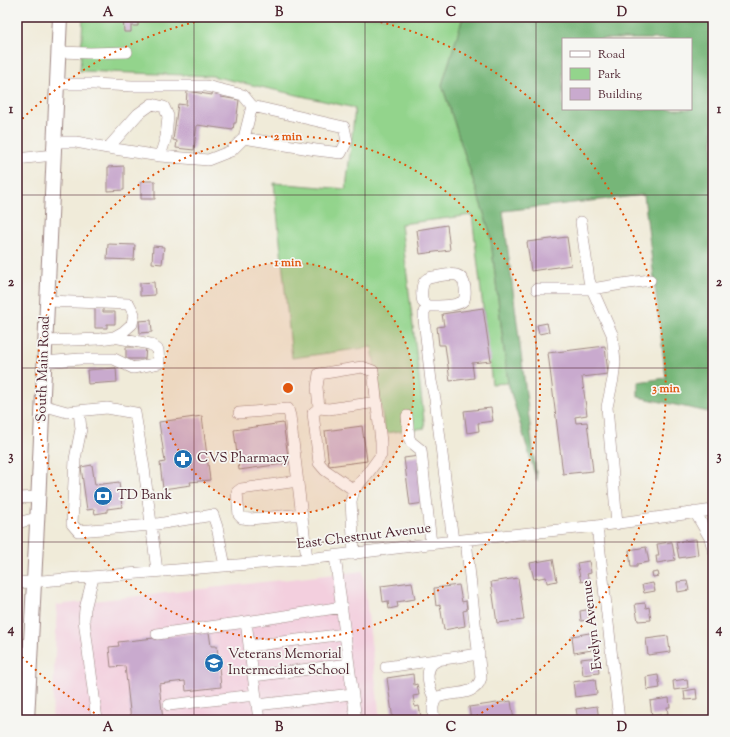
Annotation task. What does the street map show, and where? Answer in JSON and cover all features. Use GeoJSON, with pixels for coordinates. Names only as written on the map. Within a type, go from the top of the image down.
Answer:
{"type":"FeatureCollection","features":[{"type":"Feature","properties":{"kind":"main road","name":"South Main Road"},"geometry":{"type":"LineString","coordinates":[[27,720],[39,497],[60,17]]}},
{"type":"Feature","properties":{"kind":"street"},"geometry":{"type":"LineString","coordinates":[[58,52],[127,52]]}},
{"type":"Feature","properties":{"kind":"street"},"geometry":{"type":"LineString","coordinates":[[57,84],[154,87],[206,86],[243,95],[252,106],[344,128],[347,141],[341,153],[244,138]]}},
{"type":"Feature","properties":{"kind":"street"},"geometry":{"type":"LineString","coordinates":[[108,148],[138,114],[152,104],[164,107],[168,116],[166,137],[160,156]]}},
{"type":"Feature","properties":{"kind":"street"},"geometry":{"type":"LineString","coordinates":[[17,158],[76,142],[160,156],[208,160],[231,151],[244,138],[252,106]]}},
{"type":"Feature","properties":{"kind":"street"},"geometry":{"type":"LineString","coordinates":[[581,222],[589,280],[612,334],[615,362],[607,407],[617,524]]}},
{"type":"Feature","properties":{"kind":"street"},"geometry":{"type":"LineString","coordinates":[[537,289],[592,289],[650,280]]}},
{"type":"Feature","properties":{"kind":"street"},"geometry":{"type":"LineString","coordinates":[[47,301],[129,304],[134,314],[132,324],[123,332],[114,337]]}},
{"type":"Feature","properties":{"kind":"street"},"geometry":{"type":"LineString","coordinates":[[428,306],[424,312],[424,318],[431,381],[435,399],[454,541]]}},
{"type":"Feature","properties":{"kind":"street"},"geometry":{"type":"LineString","coordinates":[[44,362],[80,359],[114,359],[133,368],[159,363],[158,350],[150,344],[114,337],[45,341]]}},
{"type":"Feature","properties":{"kind":"street"},"geometry":{"type":"LineString","coordinates":[[319,408],[317,388],[319,374],[362,367],[374,371],[381,455],[354,490],[351,501],[354,554]]}},
{"type":"Feature","properties":{"kind":"street"},"geometry":{"type":"LineString","coordinates":[[354,490],[325,470],[319,463],[313,413],[319,408],[329,409],[377,402]]}},
{"type":"Feature","properties":{"kind":"street"},"geometry":{"type":"LineString","coordinates":[[42,405],[66,412],[107,408],[135,413],[144,468],[157,572]]}},
{"type":"Feature","properties":{"kind":"street"},"geometry":{"type":"LineString","coordinates":[[238,413],[288,409],[307,559]]}},
{"type":"Feature","properties":{"kind":"street"},"geometry":{"type":"LineString","coordinates":[[79,410],[81,429],[75,460],[72,524],[78,532],[151,525],[214,516],[225,566]]}},
{"type":"Feature","properties":{"kind":"street"},"geometry":{"type":"LineString","coordinates":[[407,416],[409,438],[421,450],[431,544]]}},
{"type":"Feature","properties":{"kind":"street"},"geometry":{"type":"LineString","coordinates":[[298,481],[241,489],[236,492],[238,515],[242,518],[250,519],[302,514]]}},
{"type":"Feature","properties":{"kind":"street"},"geometry":{"type":"LineString","coordinates":[[17,498],[39,497]]}},
{"type":"Feature","properties":{"kind":"street","name":"East Chestnut Avenue"},"geometry":{"type":"LineString","coordinates":[[17,583],[307,559],[454,541],[617,524],[713,510]]}},
{"type":"Feature","properties":{"kind":"street"},"geometry":{"type":"LineString","coordinates":[[695,512],[710,538],[713,549]]}},
{"type":"Feature","properties":{"kind":"street"},"geometry":{"type":"LineString","coordinates":[[17,523],[37,518]]}},
{"type":"Feature","properties":{"kind":"street","name":"Evelyn Avenue"},"geometry":{"type":"LineString","coordinates":[[597,526],[619,720]]}},
{"type":"Feature","properties":{"kind":"street"},"geometry":{"type":"LineString","coordinates":[[434,720],[433,704],[435,699],[441,696],[472,690],[479,683],[481,678],[466,540]]}},
{"type":"Feature","properties":{"kind":"street"},"geometry":{"type":"LineString","coordinates":[[335,556],[356,720]]}},
{"type":"Feature","properties":{"kind":"street"},"geometry":{"type":"LineString","coordinates":[[92,577],[84,620],[97,720]]}},
{"type":"Feature","properties":{"kind":"street"},"geometry":{"type":"LineString","coordinates":[[157,634],[342,607]]}},
{"type":"Feature","properties":{"kind":"street"},"geometry":{"type":"LineString","coordinates":[[246,622],[259,720]]}},
{"type":"Feature","properties":{"kind":"street"},"geometry":{"type":"LineString","coordinates":[[249,646],[345,634]]}},
{"type":"Feature","properties":{"kind":"street"},"geometry":{"type":"LineString","coordinates":[[386,667],[479,654]]}},
{"type":"Feature","properties":{"kind":"street"},"geometry":{"type":"LineString","coordinates":[[435,699],[431,693],[428,673],[432,664],[440,660]]}},
{"type":"Feature","properties":{"kind":"street"},"geometry":{"type":"LineString","coordinates":[[253,676],[349,664]]}},
{"type":"Feature","properties":{"kind":"street"},"geometry":{"type":"LineString","coordinates":[[170,705],[352,694]]}},
{"type":"Feature","properties":{"kind":"shaded area","name":"Veterans Memorial Intermediate School"},"geometry":{"type":"Polygon","coordinates":[[[363,571],[380,720],[52,720],[57,605],[363,571]]]}},
{"type":"Feature","properties":{"kind":"green space"},"geometry":{"type":"Polygon","coordinates":[[[83,17],[463,17],[442,85],[490,232],[508,383],[492,384],[472,215],[401,224],[425,428],[385,433],[372,347],[292,358],[274,183],[346,189],[355,108],[212,76],[80,71],[83,17]]]}},
{"type":"Feature","properties":{"kind":"green space"},"geometry":{"type":"Polygon","coordinates":[[[463,17],[713,17],[713,413],[638,397],[638,382],[666,378],[644,195],[503,211],[537,481],[508,383],[490,232],[442,85],[463,17]]]}},
{"type":"Feature","properties":{"kind":"building"},"geometry":{"type":"Polygon","coordinates":[[[123,17],[138,17],[138,26],[131,26],[131,32],[124,32],[123,17]]]}},
{"type":"Feature","properties":{"kind":"building"},"geometry":{"type":"Polygon","coordinates":[[[213,89],[222,91],[221,97],[239,100],[236,123],[234,123],[233,130],[197,125],[194,150],[176,148],[177,141],[173,140],[178,104],[186,105],[187,91],[212,95],[213,89]]]}},
{"type":"Feature","properties":{"kind":"building"},"geometry":{"type":"Polygon","coordinates":[[[124,166],[124,190],[108,191],[108,167],[124,166]]]}},
{"type":"Feature","properties":{"kind":"building"},"geometry":{"type":"Polygon","coordinates":[[[141,181],[155,181],[155,199],[141,199],[141,181]]]}},
{"type":"Feature","properties":{"kind":"building"},"geometry":{"type":"Polygon","coordinates":[[[447,225],[450,250],[420,254],[417,230],[447,225]]]}},
{"type":"Feature","properties":{"kind":"building"},"geometry":{"type":"Polygon","coordinates":[[[567,237],[571,265],[531,271],[527,242],[567,237]]]}},
{"type":"Feature","properties":{"kind":"building"},"geometry":{"type":"Polygon","coordinates":[[[108,244],[135,245],[134,260],[107,259],[108,244]]]}},
{"type":"Feature","properties":{"kind":"building"},"geometry":{"type":"Polygon","coordinates":[[[153,246],[164,247],[162,264],[152,263],[153,246]]]}},
{"type":"Feature","properties":{"kind":"building"},"geometry":{"type":"Polygon","coordinates":[[[154,282],[155,295],[140,296],[140,283],[154,282]]]}},
{"type":"Feature","properties":{"kind":"building"},"geometry":{"type":"Polygon","coordinates":[[[95,305],[103,305],[103,312],[115,312],[115,324],[107,324],[107,328],[95,328],[95,305]]]}},
{"type":"Feature","properties":{"kind":"building"},"geometry":{"type":"Polygon","coordinates":[[[483,308],[491,361],[472,363],[474,378],[450,381],[445,345],[439,345],[437,327],[444,326],[442,314],[483,308]]]}},
{"type":"Feature","properties":{"kind":"building"},"geometry":{"type":"Polygon","coordinates":[[[151,320],[152,332],[140,333],[139,321],[151,320]]]}},
{"type":"Feature","properties":{"kind":"building"},"geometry":{"type":"Polygon","coordinates":[[[547,323],[549,332],[539,334],[537,325],[547,323]]]}},
{"type":"Feature","properties":{"kind":"building"},"geometry":{"type":"Polygon","coordinates":[[[605,346],[608,374],[582,377],[587,415],[575,417],[576,423],[587,422],[593,471],[563,474],[548,353],[605,346]]]}},
{"type":"Feature","properties":{"kind":"building"},"geometry":{"type":"Polygon","coordinates":[[[126,347],[146,347],[145,359],[126,359],[126,347]]]}},
{"type":"Feature","properties":{"kind":"building"},"geometry":{"type":"Polygon","coordinates":[[[116,368],[117,382],[88,384],[87,370],[116,368]]]}},
{"type":"Feature","properties":{"kind":"building"},"geometry":{"type":"Polygon","coordinates":[[[491,408],[493,421],[478,423],[479,431],[467,433],[464,411],[491,408]]]}},
{"type":"Feature","properties":{"kind":"building"},"geometry":{"type":"Polygon","coordinates":[[[202,416],[210,480],[190,482],[191,485],[163,489],[160,463],[165,462],[159,422],[202,416]]]}},
{"type":"Feature","properties":{"kind":"building"},"geometry":{"type":"Polygon","coordinates":[[[283,423],[289,463],[239,470],[234,430],[283,423]]]}},
{"type":"Feature","properties":{"kind":"building"},"geometry":{"type":"Polygon","coordinates":[[[362,426],[367,461],[329,466],[325,431],[362,426]]]}},
{"type":"Feature","properties":{"kind":"building"},"geometry":{"type":"Polygon","coordinates":[[[419,456],[424,503],[410,505],[404,458],[419,456]]]}},
{"type":"Feature","properties":{"kind":"building","name":"TD Bank"},"geometry":{"type":"Polygon","coordinates":[[[92,465],[95,485],[119,482],[122,507],[107,509],[107,512],[95,514],[94,509],[87,510],[81,467],[92,465]]]}},
{"type":"Feature","properties":{"kind":"building"},"geometry":{"type":"Polygon","coordinates":[[[696,539],[698,555],[679,558],[676,542],[696,539]]]}},
{"type":"Feature","properties":{"kind":"building"},"geometry":{"type":"Polygon","coordinates":[[[672,542],[675,560],[657,563],[656,556],[659,556],[657,544],[672,542]]]}},
{"type":"Feature","properties":{"kind":"building"},"geometry":{"type":"Polygon","coordinates":[[[646,547],[649,562],[637,564],[637,567],[631,567],[629,550],[646,547]]]}},
{"type":"Feature","properties":{"kind":"building"},"geometry":{"type":"Polygon","coordinates":[[[553,559],[557,581],[547,583],[546,577],[534,579],[530,563],[553,559]]]}},
{"type":"Feature","properties":{"kind":"building"},"geometry":{"type":"Polygon","coordinates":[[[589,561],[591,573],[587,574],[589,580],[581,582],[577,563],[589,561]]]}},
{"type":"Feature","properties":{"kind":"building"},"geometry":{"type":"Polygon","coordinates":[[[658,572],[659,576],[653,577],[652,573],[658,572]]]}},
{"type":"Feature","properties":{"kind":"building"},"geometry":{"type":"Polygon","coordinates":[[[518,578],[524,620],[497,623],[491,582],[518,578]]]}},
{"type":"Feature","properties":{"kind":"building"},"geometry":{"type":"Polygon","coordinates":[[[687,581],[689,590],[678,592],[677,582],[687,581]]]}},
{"type":"Feature","properties":{"kind":"building"},"geometry":{"type":"Polygon","coordinates":[[[412,582],[415,599],[397,602],[398,607],[389,609],[388,601],[383,602],[381,586],[412,582]]]}},
{"type":"Feature","properties":{"kind":"building"},"geometry":{"type":"Polygon","coordinates":[[[653,583],[655,591],[644,593],[642,585],[653,583]]]}},
{"type":"Feature","properties":{"kind":"building"},"geometry":{"type":"Polygon","coordinates":[[[459,585],[462,602],[466,601],[467,610],[463,611],[465,626],[444,630],[440,605],[436,606],[434,588],[459,585]]]}},
{"type":"Feature","properties":{"kind":"building"},"geometry":{"type":"Polygon","coordinates":[[[645,603],[646,608],[649,607],[651,620],[638,621],[635,604],[645,603]]]}},
{"type":"Feature","properties":{"kind":"building"},"geometry":{"type":"Polygon","coordinates":[[[592,609],[594,619],[581,621],[580,611],[592,609]]]}},
{"type":"Feature","properties":{"kind":"building"},"geometry":{"type":"Polygon","coordinates":[[[209,632],[211,646],[217,646],[221,687],[186,691],[185,681],[159,684],[163,720],[131,720],[125,666],[111,667],[109,647],[119,646],[118,642],[209,632]]]}},
{"type":"Feature","properties":{"kind":"building"},"geometry":{"type":"Polygon","coordinates":[[[595,632],[598,649],[574,653],[572,636],[595,632]]]}},
{"type":"Feature","properties":{"kind":"building"},"geometry":{"type":"Polygon","coordinates":[[[668,636],[670,652],[648,655],[646,639],[668,636]]]}},
{"type":"Feature","properties":{"kind":"building"},"geometry":{"type":"Polygon","coordinates":[[[597,657],[599,673],[583,675],[581,659],[597,657]]]}},
{"type":"Feature","properties":{"kind":"building"},"geometry":{"type":"Polygon","coordinates":[[[413,674],[414,685],[417,684],[419,695],[413,696],[415,707],[419,706],[421,717],[418,718],[418,720],[393,720],[387,678],[413,674]]]}},
{"type":"Feature","properties":{"kind":"building"},"geometry":{"type":"Polygon","coordinates":[[[658,675],[660,688],[647,690],[646,677],[658,675]]]}},
{"type":"Feature","properties":{"kind":"building"},"geometry":{"type":"Polygon","coordinates":[[[595,679],[597,694],[575,697],[573,682],[595,679]]]}},
{"type":"Feature","properties":{"kind":"building"},"geometry":{"type":"Polygon","coordinates":[[[687,679],[688,688],[674,690],[673,681],[687,679]]]}},
{"type":"Feature","properties":{"kind":"building"},"geometry":{"type":"Polygon","coordinates":[[[696,689],[697,699],[685,700],[684,691],[696,689]]]}},
{"type":"Feature","properties":{"kind":"building"},"geometry":{"type":"Polygon","coordinates":[[[669,698],[670,707],[667,707],[668,714],[652,716],[650,701],[669,698]]]}},
{"type":"Feature","properties":{"kind":"building"},"geometry":{"type":"Polygon","coordinates":[[[511,701],[514,720],[471,720],[469,707],[511,701]]]}},
{"type":"Feature","properties":{"kind":"building"},"geometry":{"type":"Polygon","coordinates":[[[597,706],[599,720],[578,720],[576,709],[597,706]]]}},
{"type":"Feature","properties":{"kind":"place","name":"CVS Pharmacy"},"geometry":{"type":"Point","coordinates":[183,459]}},
{"type":"Feature","properties":{"kind":"place","name":"TD Bank"},"geometry":{"type":"Point","coordinates":[103,496]}},
{"type":"Feature","properties":{"kind":"place","name":"Veterans Memorial Intermediate School"},"geometry":{"type":"Point","coordinates":[214,663]}}]}
